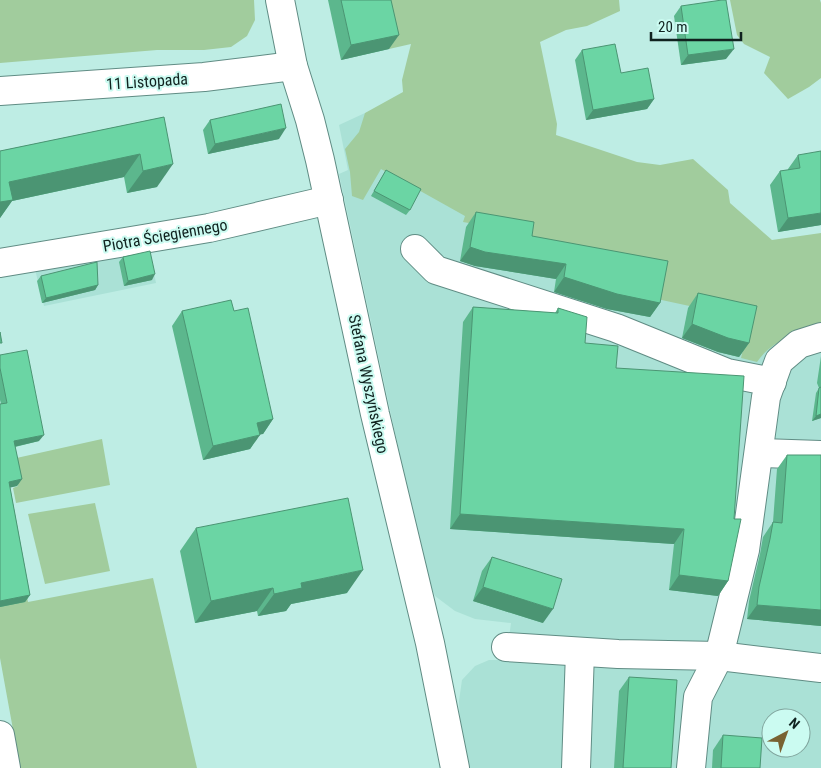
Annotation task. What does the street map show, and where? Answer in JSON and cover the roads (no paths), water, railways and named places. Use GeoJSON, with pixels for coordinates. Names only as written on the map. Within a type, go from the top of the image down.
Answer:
{"type":"FeatureCollection","features":[{"type":"Feature","properties":{"kind":"street","name":"Stefana Wyszyńskiego"},"geometry":{"type":"LineString","coordinates":[[280,0],[293,66],[310,120],[375,414],[430,643],[453,768]]}},
{"type":"Feature","properties":{"kind":"street","name":"11 Listopada"},"geometry":{"type":"LineString","coordinates":[[0,91],[204,77],[293,66]]}},
{"type":"Feature","properties":{"kind":"street","name":"Piotra Ściegiennego"},"geometry":{"type":"LineString","coordinates":[[0,263],[209,228],[328,200]]}},
{"type":"Feature","properties":{"kind":"street"},"geometry":{"type":"LineString","coordinates":[[415,249],[436,270],[616,328],[727,373],[772,382]]}},
{"type":"Feature","properties":{"kind":"street"},"geometry":{"type":"LineString","coordinates":[[691,768],[698,696],[719,656],[745,550],[766,397],[779,361],[799,344],[821,337]]}},
{"type":"Feature","properties":{"kind":"street"},"geometry":{"type":"LineString","coordinates":[[759,453],[821,455]]}},
{"type":"Feature","properties":{"kind":"street"},"geometry":{"type":"LineString","coordinates":[[506,647],[580,664],[719,656],[821,668]]}},
{"type":"Feature","properties":{"kind":"street"},"geometry":{"type":"LineString","coordinates":[[576,768],[580,664]]}},
{"type":"Feature","properties":{"kind":"street"},"geometry":{"type":"LineString","coordinates":[[0,735],[6,768]]}}]}
